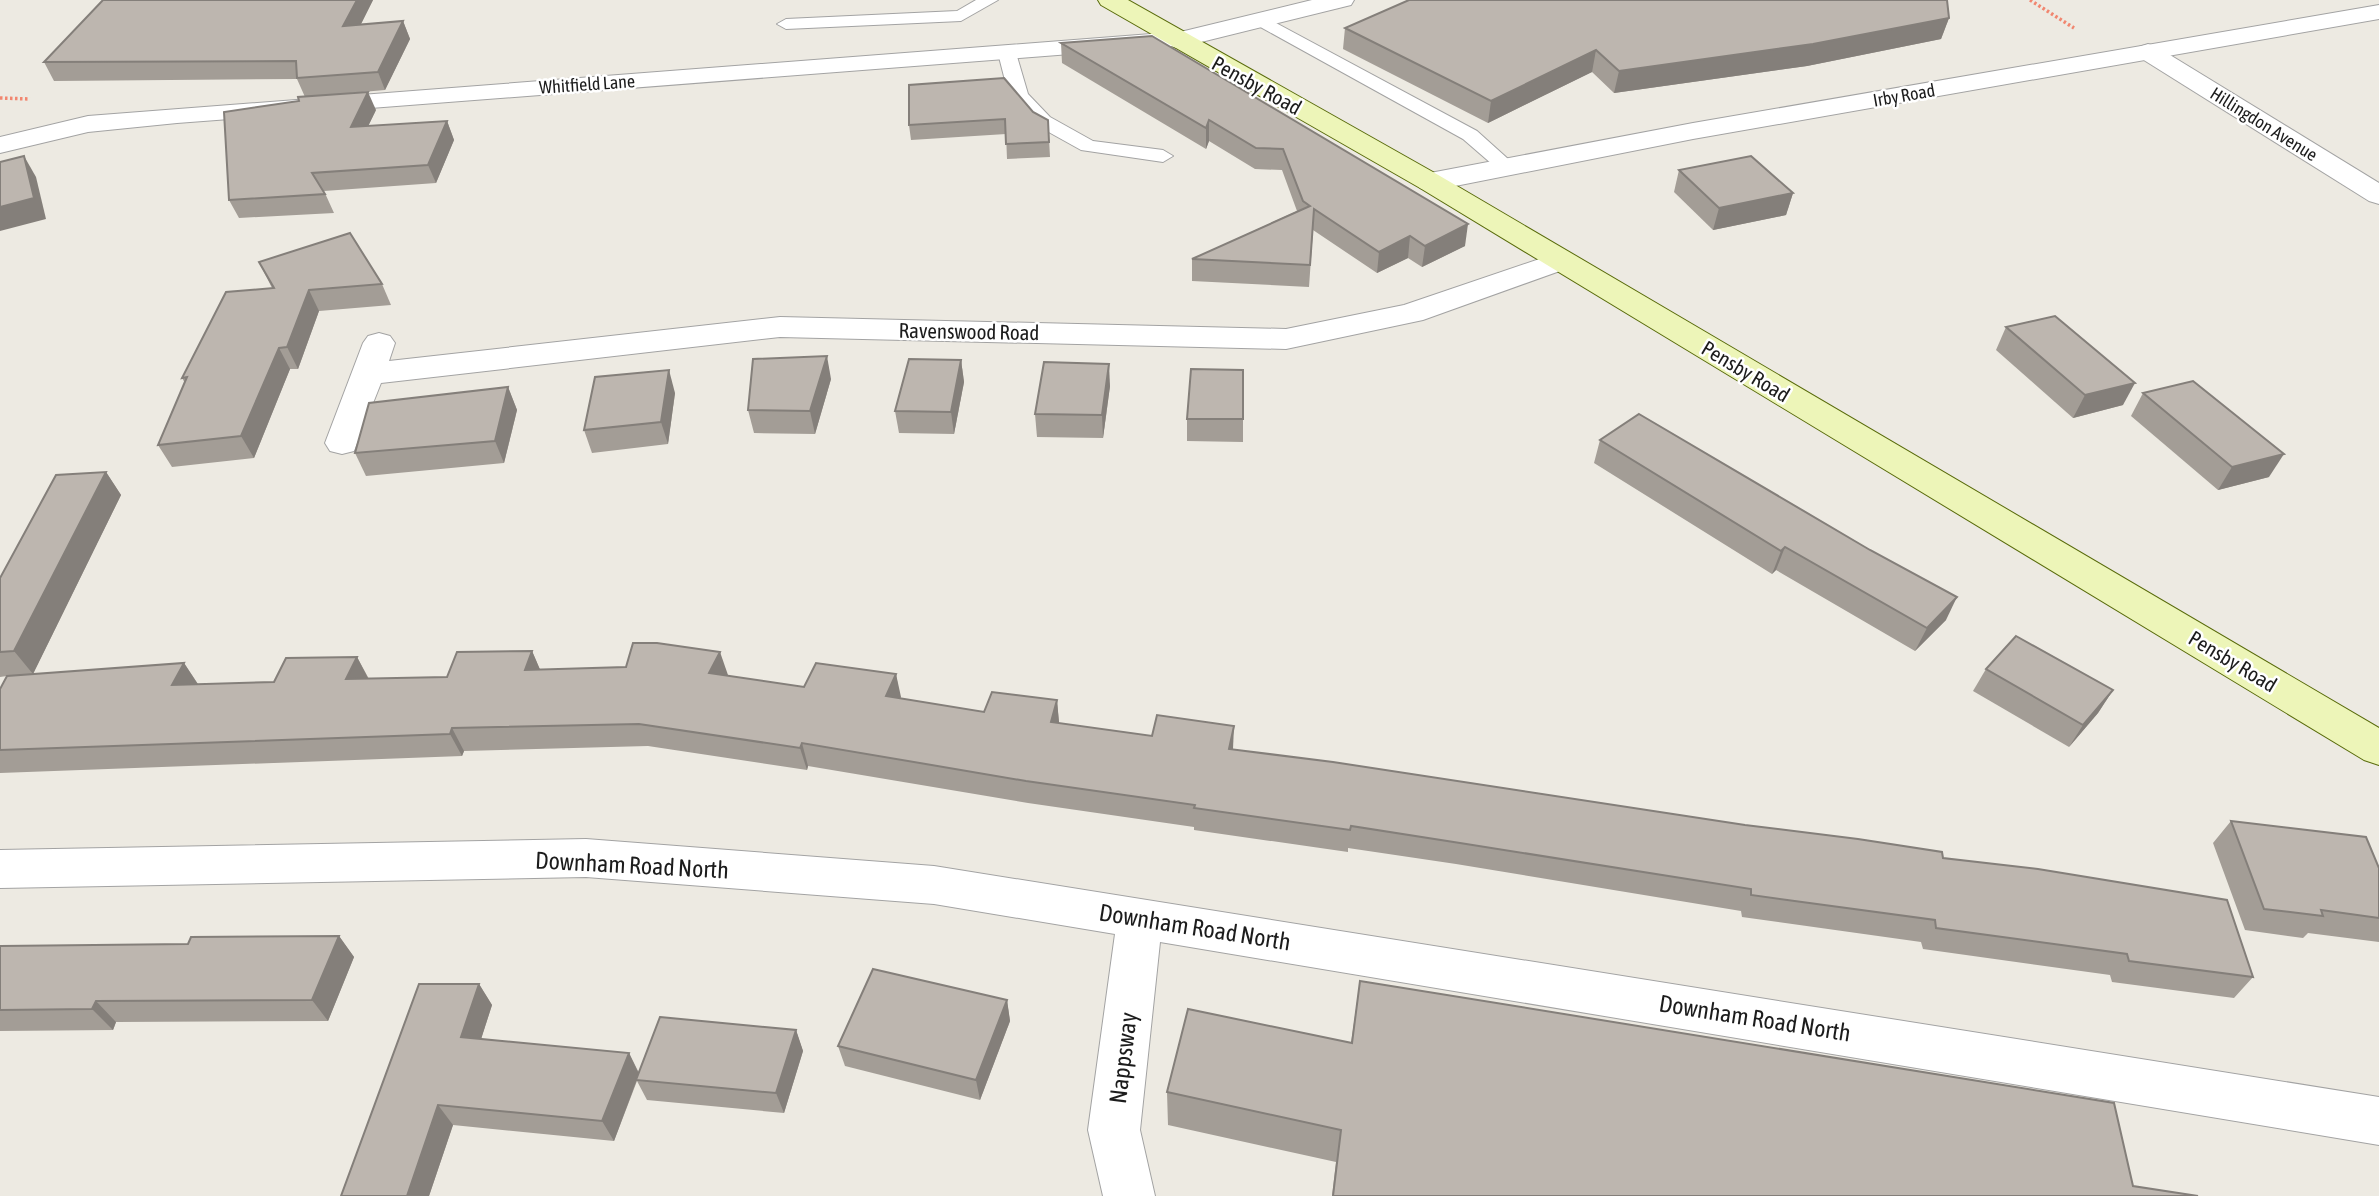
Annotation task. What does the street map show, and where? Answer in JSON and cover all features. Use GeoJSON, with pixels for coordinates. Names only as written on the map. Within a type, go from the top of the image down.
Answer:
{"type":"FeatureCollection","features":[{"type":"Feature","properties":{"kind":"main road","name":"Pensby Road"},"geometry":{"type":"LineString","coordinates":[[1110,0],[1430,182],[2379,748]]}},
{"type":"Feature","properties":{"kind":"street","name":"Whitfield Lane"},"geometry":{"type":"LineString","coordinates":[[0,145],[88,124],[177,115],[1177,40],[1342,0]]}},
{"type":"Feature","properties":{"kind":"street","name":"Irby Road"},"geometry":{"type":"LineString","coordinates":[[1430,182],[2379,12]]}},
{"type":"Feature","properties":{"kind":"street","name":"Hillingdon Avenue"},"geometry":{"type":"LineString","coordinates":[[2148,52],[2379,195]]}},
{"type":"Feature","properties":{"kind":"street","name":"Ravenswood Road"},"geometry":{"type":"LineString","coordinates":[[342,443],[374,358],[780,327],[1286,339],[1412,313],[1560,261]]}},
{"type":"Feature","properties":{"kind":"street","name":"Downham Road North"},"geometry":{"type":"LineString","coordinates":[[0,869],[586,858],[933,885],[2379,1121]]}},
{"type":"Feature","properties":{"kind":"street","name":"Nappsway"},"geometry":{"type":"LineString","coordinates":[[1129,1196],[1114,1130],[1140,918]]}},
{"type":"Feature","properties":{"kind":"lane"},"geometry":{"type":"LineString","coordinates":[[786,24],[961,16],[989,0]]}},
{"type":"Feature","properties":{"kind":"lane"},"geometry":{"type":"LineString","coordinates":[[1261,20],[1470,135],[1507,167]]}},
{"type":"Feature","properties":{"kind":"lane"},"geometry":{"type":"LineString","coordinates":[[1007,53],[1018,96],[1043,121],[1087,146],[1163,156]]}},
{"type":"Feature","properties":{"kind":"building"},"geometry":{"type":"Polygon","coordinates":[[[103,0],[357,0],[343,26],[403,21],[378,72],[297,78],[296,61],[44,62],[103,0]]]}},
{"type":"Feature","properties":{"kind":"building"},"geometry":{"type":"Polygon","coordinates":[[[1409,0],[1947,0],[1949,18],[1813,44],[1619,71],[1596,50],[1491,101],[1345,28],[1409,0]]]}},
{"type":"Feature","properties":{"kind":"building"},"geometry":{"type":"Polygon","coordinates":[[[1152,36],[1468,224],[1425,246],[1410,236],[1379,252],[1314,209],[1310,265],[1192,259],[1310,206],[1303,201],[1283,149],[1256,148],[1209,120],[1206,128],[1061,43],[1152,36]]]}},
{"type":"Feature","properties":{"kind":"building"},"geometry":{"type":"Polygon","coordinates":[[[1004,78],[1033,112],[1048,120],[1049,142],[1006,144],[1005,119],[909,125],[909,85],[1004,78]]]}},
{"type":"Feature","properties":{"kind":"building"},"geometry":{"type":"Polygon","coordinates":[[[368,92],[351,127],[447,121],[428,165],[312,173],[325,194],[229,200],[224,112],[299,101],[298,97],[368,92]]]}},
{"type":"Feature","properties":{"kind":"building"},"geometry":{"type":"Polygon","coordinates":[[[24,156],[34,198],[0,207],[0,162],[24,156]]]}},
{"type":"Feature","properties":{"kind":"building"},"geometry":{"type":"Polygon","coordinates":[[[1751,156],[1793,193],[1719,208],[1679,170],[1751,156]]]}},
{"type":"Feature","properties":{"kind":"building"},"geometry":{"type":"Polygon","coordinates":[[[350,233],[382,284],[309,290],[287,347],[279,348],[241,436],[158,445],[187,377],[182,378],[226,292],[274,288],[259,262],[350,233]]]}},
{"type":"Feature","properties":{"kind":"building"},"geometry":{"type":"Polygon","coordinates":[[[2055,316],[2135,383],[2085,395],[2006,327],[2055,316]]]}},
{"type":"Feature","properties":{"kind":"building"},"geometry":{"type":"Polygon","coordinates":[[[827,356],[810,411],[748,410],[753,359],[827,356]]]}},
{"type":"Feature","properties":{"kind":"building"},"geometry":{"type":"Polygon","coordinates":[[[909,359],[961,360],[951,412],[895,411],[909,359]]]}},
{"type":"Feature","properties":{"kind":"building"},"geometry":{"type":"Polygon","coordinates":[[[1044,362],[1109,364],[1102,415],[1035,414],[1044,362]]]}},
{"type":"Feature","properties":{"kind":"building"},"geometry":{"type":"Polygon","coordinates":[[[1191,369],[1243,370],[1243,419],[1187,419],[1191,369]]]}},
{"type":"Feature","properties":{"kind":"building"},"geometry":{"type":"Polygon","coordinates":[[[669,370],[661,422],[584,430],[595,377],[669,370]]]}},
{"type":"Feature","properties":{"kind":"building"},"geometry":{"type":"Polygon","coordinates":[[[2193,381],[2284,454],[2232,467],[2143,393],[2193,381]]]}},
{"type":"Feature","properties":{"kind":"building"},"geometry":{"type":"Polygon","coordinates":[[[508,387],[495,441],[355,453],[369,403],[508,387]]]}},
{"type":"Feature","properties":{"kind":"building"},"geometry":{"type":"Polygon","coordinates":[[[1639,414],[1870,550],[1957,597],[1927,628],[1785,547],[1781,551],[1600,440],[1639,414]]]}},
{"type":"Feature","properties":{"kind":"building"},"geometry":{"type":"Polygon","coordinates":[[[106,472],[14,651],[0,652],[0,578],[56,475],[106,472]]]}},
{"type":"Feature","properties":{"kind":"building"},"geometry":{"type":"Polygon","coordinates":[[[2016,636],[2113,690],[2083,725],[1986,669],[2016,636]]]}},
{"type":"Feature","properties":{"kind":"building"},"geometry":{"type":"Polygon","coordinates":[[[633,643],[657,643],[720,652],[709,673],[804,687],[816,663],[896,674],[886,696],[984,712],[992,692],[1057,700],[1051,722],[1152,736],[1157,715],[1234,726],[1229,749],[1333,762],[1745,825],[1858,839],[1942,852],[1943,858],[2038,869],[2227,900],[2253,977],[2129,961],[2127,954],[1936,928],[1935,920],[1751,895],[1751,889],[1460,843],[1351,826],[1350,830],[1194,808],[1195,805],[1026,781],[802,743],[800,748],[639,724],[452,728],[450,734],[0,750],[0,689],[7,676],[184,663],[172,685],[274,682],[286,658],[357,657],[346,679],[447,677],[457,652],[532,651],[525,670],[626,667],[633,643]]]}},
{"type":"Feature","properties":{"kind":"building"},"geometry":{"type":"Polygon","coordinates":[[[2231,821],[2366,837],[2379,868],[2379,918],[2321,910],[2323,916],[2264,909],[2231,821]]]}},
{"type":"Feature","properties":{"kind":"building"},"geometry":{"type":"Polygon","coordinates":[[[339,936],[312,1000],[96,1001],[92,1009],[0,1010],[0,946],[188,944],[191,937],[339,936]]]}},
{"type":"Feature","properties":{"kind":"building"},"geometry":{"type":"Polygon","coordinates":[[[873,969],[1007,1000],[976,1080],[838,1046],[873,969]]]}},
{"type":"Feature","properties":{"kind":"building"},"geometry":{"type":"Polygon","coordinates":[[[1360,981],[2114,1103],[2133,1186],[2198,1196],[1333,1196],[1341,1130],[1167,1092],[1188,1009],[1352,1043],[1360,981]]]}},
{"type":"Feature","properties":{"kind":"building"},"geometry":{"type":"Polygon","coordinates":[[[419,984],[479,984],[461,1037],[629,1053],[602,1121],[438,1105],[407,1196],[341,1196],[419,984]]]}},
{"type":"Feature","properties":{"kind":"building"},"geometry":{"type":"Polygon","coordinates":[[[660,1017],[796,1030],[776,1093],[636,1080],[660,1017]]]}}]}
